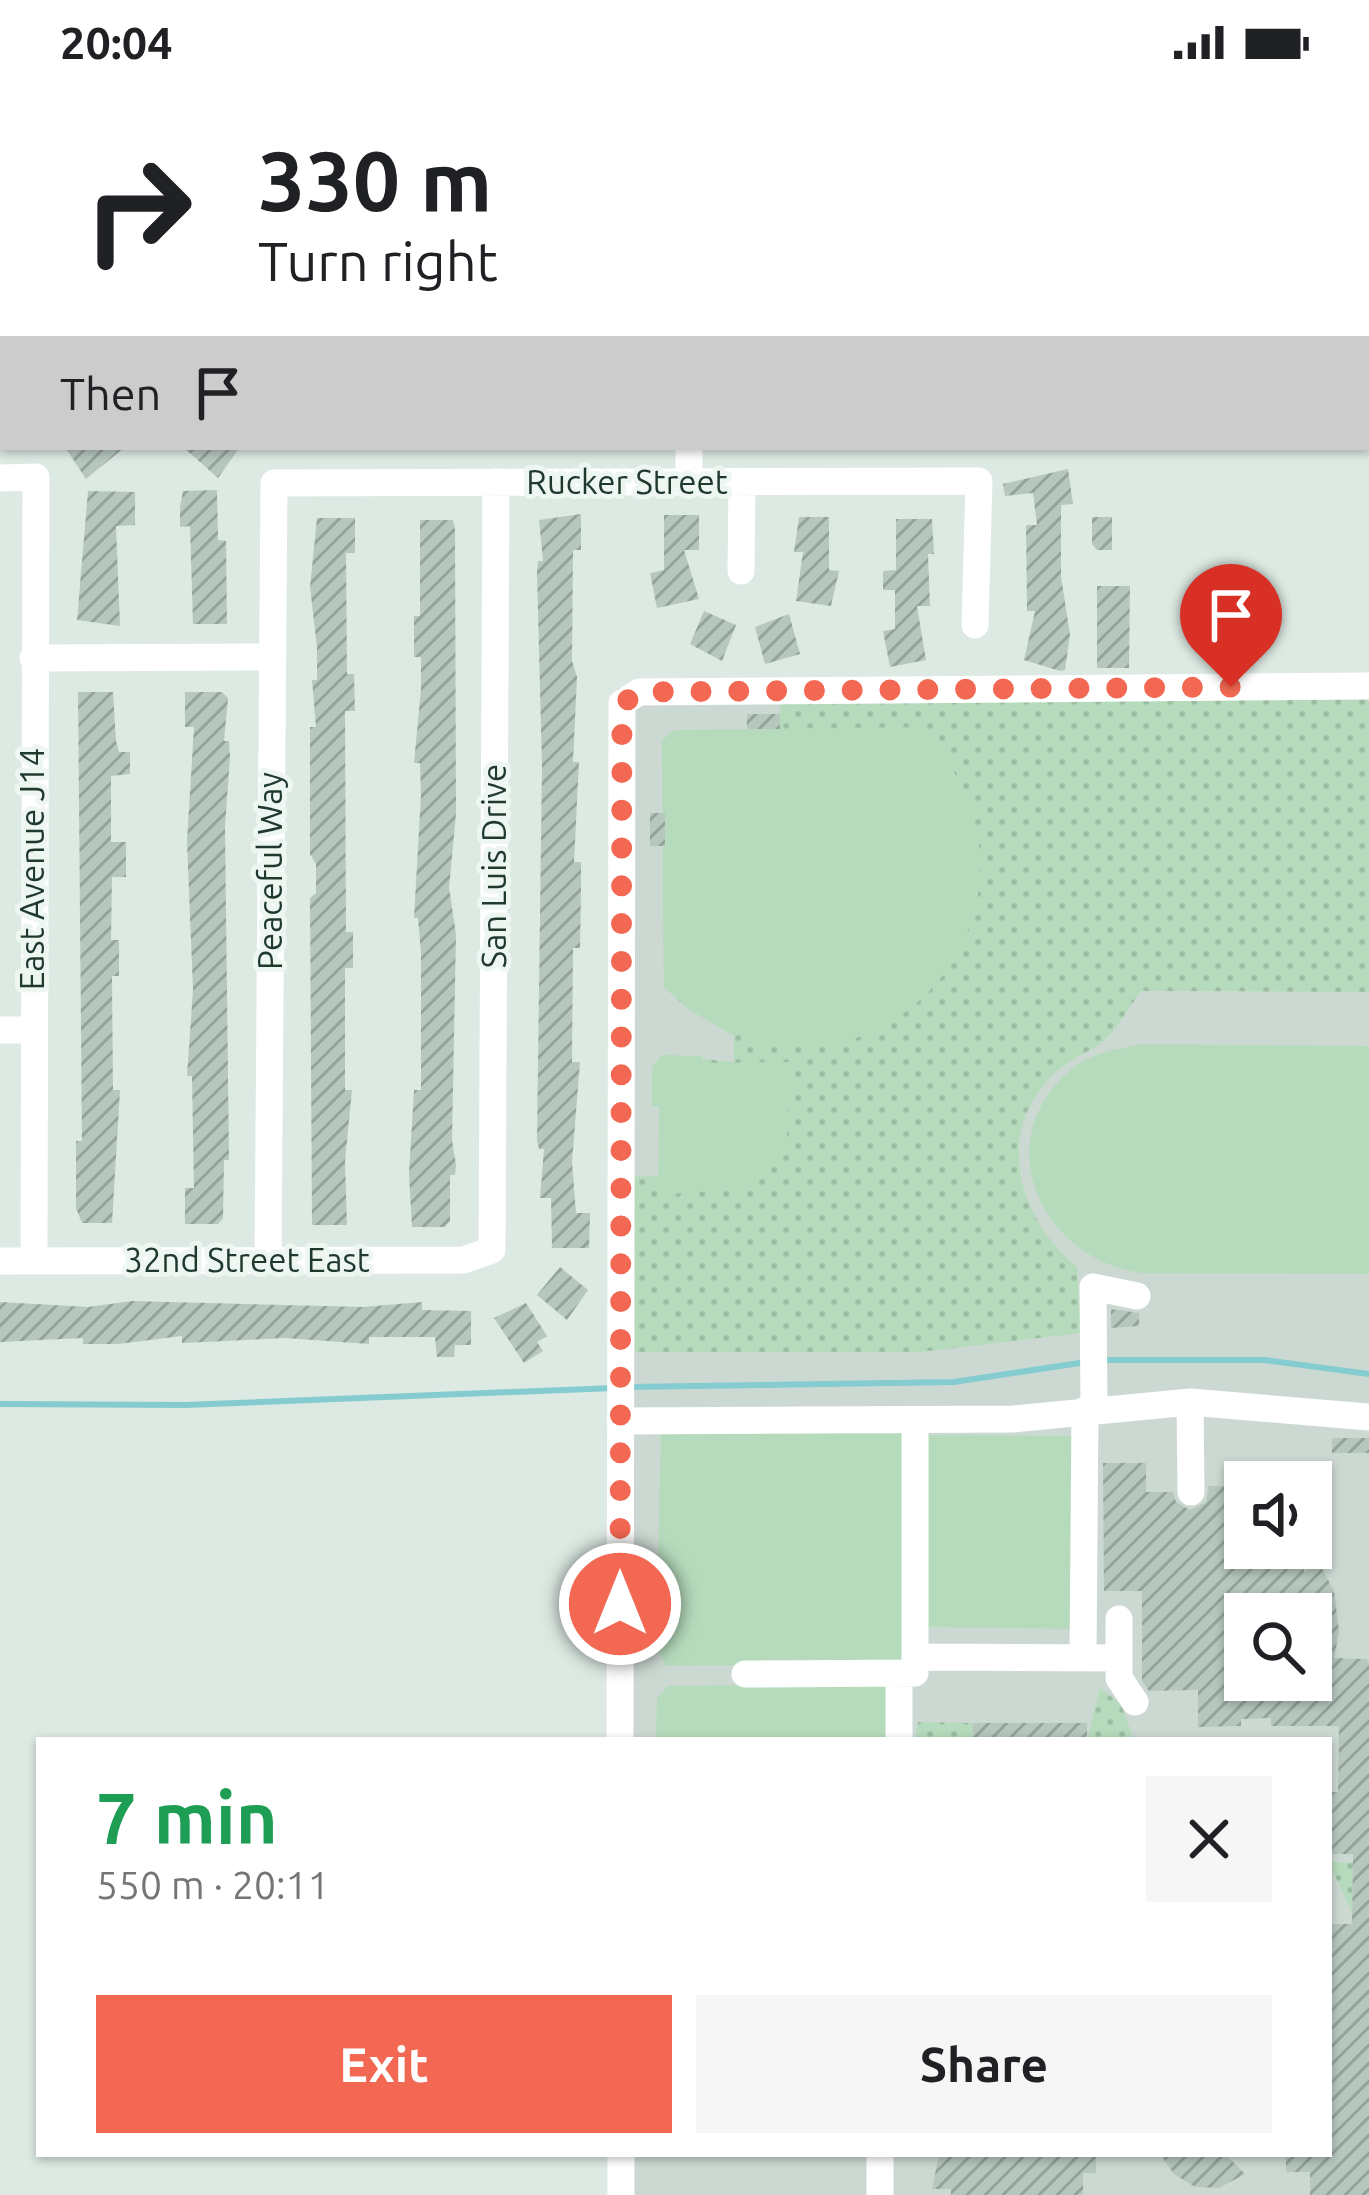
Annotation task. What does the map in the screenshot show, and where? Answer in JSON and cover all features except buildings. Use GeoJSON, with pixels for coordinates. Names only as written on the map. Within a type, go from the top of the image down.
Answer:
{"type":"FeatureCollection","features":[{"type":"Feature","properties":{"kind":"street"},"geometry":{"type":"LineString","coordinates":[[689,450],[689,482]]}},
{"type":"Feature","properties":{"kind":"street","name":"East Avenue J14"},"geometry":{"type":"LineString","coordinates":[[0,478],[36,477],[34,1261]]}},
{"type":"Feature","properties":{"kind":"street","name":"San Luis Drive"},"geometry":{"type":"LineString","coordinates":[[492,1250],[496,482]]}},
{"type":"Feature","properties":{"kind":"street"},"geometry":{"type":"LineString","coordinates":[[740,571],[742,482]]}},
{"type":"Feature","properties":{"kind":"street","name":"Rucker Street"},"geometry":{"type":"LineString","coordinates":[[274,483],[979,482],[975,626]]}},
{"type":"Feature","properties":{"kind":"street","name":"Peaceful Way"},"geometry":{"type":"LineString","coordinates":[[268,1259],[274,483]]}},
{"type":"Feature","properties":{"kind":"street"},"geometry":{"type":"LineString","coordinates":[[33,658],[272,657]]}},
{"type":"Feature","properties":{"kind":"street"},"geometry":{"type":"LineString","coordinates":[[620,1737],[621,708],[631,694],[1369,686]]}},
{"type":"Feature","properties":{"kind":"street"},"geometry":{"type":"LineString","coordinates":[[0,1030],[32,1030]]}},
{"type":"Feature","properties":{"kind":"street","name":"32nd Street East"},"geometry":{"type":"LineString","coordinates":[[0,1261],[464,1259],[492,1250]]}},
{"type":"Feature","properties":{"kind":"street"},"geometry":{"type":"LineString","coordinates":[[1083,1657],[1093,1286],[1137,1295]]}},
{"type":"Feature","properties":{"kind":"street"},"geometry":{"type":"LineString","coordinates":[[620,1421],[1014,1419],[1190,1402],[1369,1417]]}},
{"type":"Feature","properties":{"kind":"street"},"geometry":{"type":"LineString","coordinates":[[1190,1402],[1191,1492]]}},
{"type":"Feature","properties":{"kind":"street"},"geometry":{"type":"LineString","coordinates":[[899,1737],[907,1665],[916,1422]]}},
{"type":"Feature","properties":{"kind":"street"},"geometry":{"type":"LineString","coordinates":[[1119,1618],[1119,1678],[1135,1702]]}},
{"type":"Feature","properties":{"kind":"street"},"geometry":{"type":"LineString","coordinates":[[746,1674],[1119,1658]]}},
{"type":"Feature","properties":{"kind":"street"},"geometry":{"type":"LineString","coordinates":[[621,2157],[621,2195]]}},
{"type":"Feature","properties":{"kind":"street"},"geometry":{"type":"LineString","coordinates":[[880,2157],[880,2195]]}},
{"type":"Feature","properties":{"kind":"shaded area"},"geometry":{"type":"Polygon","coordinates":[[[1369,676],[1369,2195],[612,2195],[613,2157],[1332,2157],[1332,1737],[614,1737],[618,688],[1369,676]]]}},
{"type":"Feature","properties":{"kind":"green space"},"geometry":{"type":"Polygon","coordinates":[[[1369,693],[1369,992],[1141,991],[1107,1038],[1054,1073],[1031,1103],[1022,1128],[1021,1179],[1041,1227],[1077,1267],[1081,1333],[920,1352],[635,1352],[634,1177],[659,1176],[659,1106],[652,1106],[652,1067],[662,1055],[734,1062],[734,1036],[688,1009],[664,987],[662,740],[779,729],[781,699],[1369,693]]]}},
{"type":"Feature","properties":{"kind":"green space"},"geometry":{"type":"Polygon","coordinates":[[[920,727],[967,798],[980,870],[965,937],[928,992],[874,1031],[808,1047],[736,1034],[664,987],[662,740],[675,730],[920,727]]]}},
{"type":"Feature","properties":{"kind":"green space"},"geometry":{"type":"Polygon","coordinates":[[[1142,1044],[1369,1046],[1369,1274],[1142,1273],[1106,1263],[1076,1245],[1053,1221],[1037,1192],[1030,1161],[1032,1128],[1047,1097],[1073,1068],[1097,1055],[1142,1044]]]}},
{"type":"Feature","properties":{"kind":"green space"},"geometry":{"type":"Polygon","coordinates":[[[662,1055],[702,1056],[703,1063],[791,1062],[786,1149],[752,1188],[658,1195],[659,1106],[652,1106],[652,1067],[662,1055]]]}},
{"type":"Feature","properties":{"kind":"green space"},"geometry":{"type":"Polygon","coordinates":[[[661,1430],[908,1431],[906,1663],[667,1666],[656,1648],[661,1430]]]}},
{"type":"Feature","properties":{"kind":"green space"},"geometry":{"type":"Polygon","coordinates":[[[923,1435],[1074,1436],[1073,1629],[922,1627],[923,1435]]]}},
{"type":"Feature","properties":{"kind":"green space"},"geometry":{"type":"Polygon","coordinates":[[[887,1684],[888,1737],[656,1737],[657,1698],[668,1686],[887,1684]]]}},
{"type":"Feature","properties":{"kind":"green space"},"geometry":{"type":"Polygon","coordinates":[[[1100,1688],[1121,1704],[1133,1737],[1088,1737],[1100,1688]]]}},
{"type":"Feature","properties":{"kind":"green space"},"geometry":{"type":"Polygon","coordinates":[[[918,1722],[973,1723],[973,1737],[916,1737],[918,1722]]]}},
{"type":"Feature","properties":{"kind":"green space"},"geometry":{"type":"Polygon","coordinates":[[[1332,1862],[1353,1863],[1352,1913],[1332,1869],[1332,1862]]]}},
{"type":"Feature","properties":{"kind":"waterway"},"geometry":{"type":"LineString","coordinates":[[1099,1360],[1264,1360],[1369,1374]]}},
{"type":"Feature","properties":{"kind":"waterway"},"geometry":{"type":"LineString","coordinates":[[627,1387],[954,1382],[1086,1362]]}},
{"type":"Feature","properties":{"kind":"waterway"},"geometry":{"type":"LineString","coordinates":[[0,1404],[185,1405],[614,1388]]}},
{"type":"Feature","properties":{"kind":"route"},"geometry":{"type":"LineString","coordinates":[[620,1604],[622,704],[639,692],[1231,687]]}}]}
